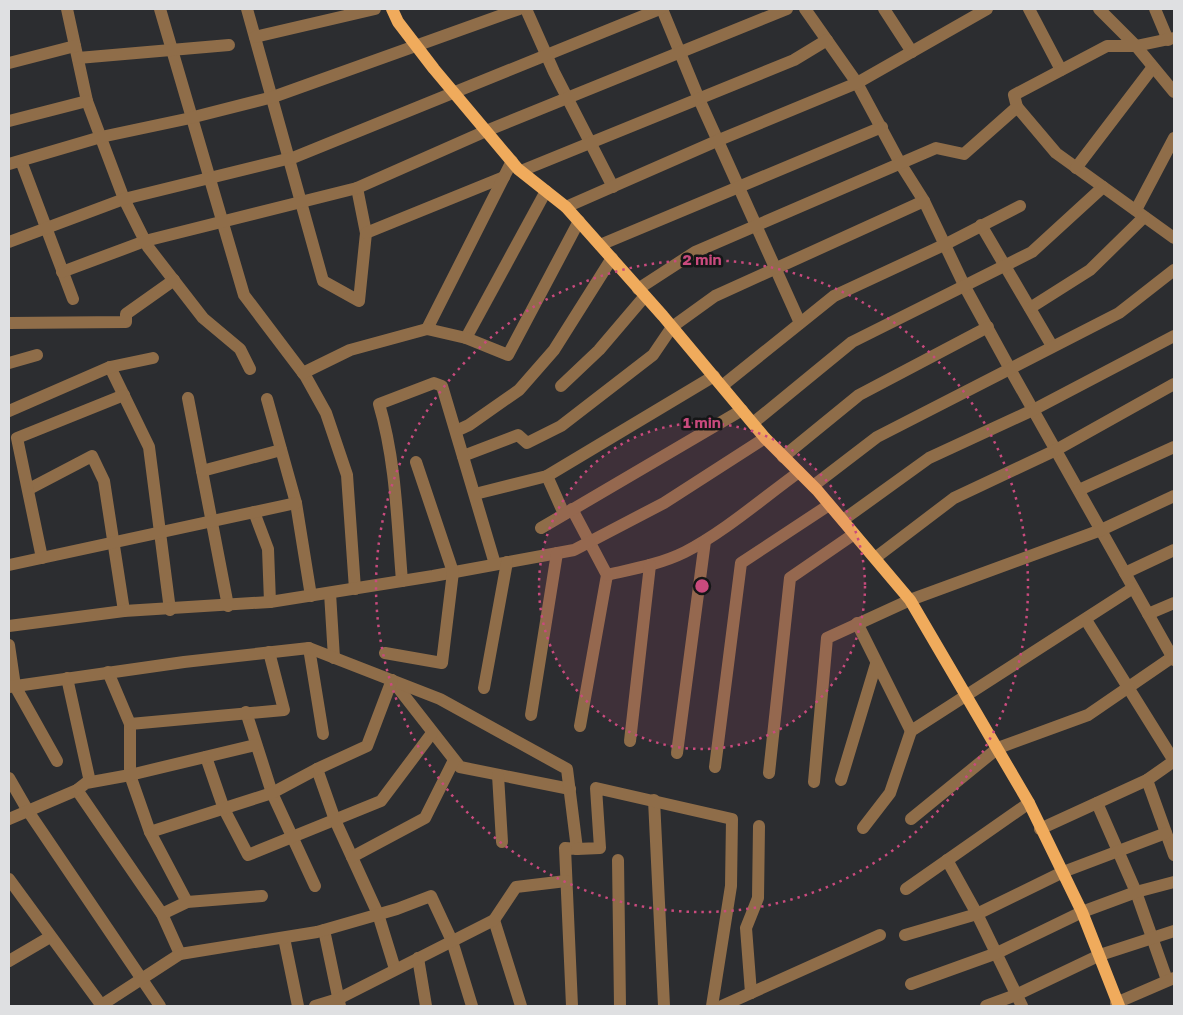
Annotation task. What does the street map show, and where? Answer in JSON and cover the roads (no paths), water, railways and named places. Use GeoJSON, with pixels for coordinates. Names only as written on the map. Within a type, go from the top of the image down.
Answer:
{"type":"FeatureCollection","features":[{"type":"Feature","properties":{"kind":"main road"},"geometry":{"type":"LineString","coordinates":[[392,9],[398,22],[416,46],[521,172],[566,207],[672,327],[765,438],[812,486],[910,600],[1029,803],[1082,912],[1118,1004]]}},
{"type":"Feature","properties":{"kind":"street"},"geometry":{"type":"LineString","coordinates":[[67,9],[87,101],[124,199],[145,241],[203,318],[240,349],[250,369]]}},
{"type":"Feature","properties":{"kind":"street"},"geometry":{"type":"LineString","coordinates":[[160,9],[244,295],[303,373],[326,413],[347,474],[355,589]]}},
{"type":"Feature","properties":{"kind":"street"},"geometry":{"type":"LineString","coordinates":[[247,9],[323,281],[359,302],[366,233],[357,188]]}},
{"type":"Feature","properties":{"kind":"street"},"geometry":{"type":"LineString","coordinates":[[255,37],[375,9]]}},
{"type":"Feature","properties":{"kind":"street"},"geometry":{"type":"LineString","coordinates":[[73,299],[46,228],[15,163],[101,137],[273,97],[519,9]]}},
{"type":"Feature","properties":{"kind":"street"},"geometry":{"type":"LineString","coordinates":[[526,9],[567,98],[613,186]]}},
{"type":"Feature","properties":{"kind":"street"},"geometry":{"type":"LineString","coordinates":[[9,242],[124,199],[290,158],[661,9],[699,99],[800,324]]}},
{"type":"Feature","properties":{"kind":"street"},"geometry":{"type":"LineString","coordinates":[[62,272],[145,241],[357,188],[486,131],[787,9]]}},
{"type":"Feature","properties":{"kind":"street"},"geometry":{"type":"LineString","coordinates":[[805,9],[857,83],[900,163],[924,201],[965,287],[1010,369],[1174,657],[1126,687],[1088,715],[998,748],[911,820]]}},
{"type":"Feature","properties":{"kind":"street"},"geometry":{"type":"LineString","coordinates":[[884,9],[912,52]]}},
{"type":"Feature","properties":{"kind":"street"},"geometry":{"type":"LineString","coordinates":[[566,207],[719,140],[857,83],[912,52],[967,13],[987,9]]}},
{"type":"Feature","properties":{"kind":"street"},"geometry":{"type":"LineString","coordinates":[[1029,9],[1061,70]]}},
{"type":"Feature","properties":{"kind":"street"},"geometry":{"type":"LineString","coordinates":[[1099,9],[1136,46],[1174,91]]}},
{"type":"Feature","properties":{"kind":"street"},"geometry":{"type":"LineString","coordinates":[[1156,9],[1171,39],[1136,46],[1107,46],[1014,95],[1018,107],[1056,153],[1174,238]]}},
{"type":"Feature","properties":{"kind":"street"},"geometry":{"type":"LineString","coordinates":[[521,172],[794,60],[827,40]]}},
{"type":"Feature","properties":{"kind":"street"},"geometry":{"type":"LineString","coordinates":[[9,63],[77,52],[173,51],[229,44]]}},
{"type":"Feature","properties":{"kind":"street"},"geometry":{"type":"LineString","coordinates":[[1076,168],[1153,67]]}},
{"type":"Feature","properties":{"kind":"street"},"geometry":{"type":"LineString","coordinates":[[9,121],[87,101]]}},
{"type":"Feature","properties":{"kind":"street"},"geometry":{"type":"LineString","coordinates":[[561,386],[599,350],[642,293],[695,252],[936,148],[964,154],[1018,107]]}},
{"type":"Feature","properties":{"kind":"street"},"geometry":{"type":"LineString","coordinates":[[600,246],[882,127]]}},
{"type":"Feature","properties":{"kind":"street"},"geometry":{"type":"LineString","coordinates":[[1030,308],[1090,270],[1140,213],[1174,138]]}},
{"type":"Feature","properties":{"kind":"street"},"geometry":{"type":"LineString","coordinates":[[427,329],[512,161]]}},
{"type":"Feature","properties":{"kind":"street"},"geometry":{"type":"LineString","coordinates":[[366,233],[504,177]]}},
{"type":"Feature","properties":{"kind":"street"},"geometry":{"type":"LineString","coordinates":[[753,423],[852,342],[1032,252],[1103,187]]}},
{"type":"Feature","properties":{"kind":"street"},"geometry":{"type":"LineString","coordinates":[[466,338],[546,191]]}},
{"type":"Feature","properties":{"kind":"street"},"geometry":{"type":"LineString","coordinates":[[463,456],[518,435],[527,443],[561,426],[653,355],[672,327],[714,296],[924,201]]}},
{"type":"Feature","properties":{"kind":"street"},"geometry":{"type":"LineString","coordinates":[[722,386],[834,296],[946,244],[1020,206]]}},
{"type":"Feature","properties":{"kind":"street"},"geometry":{"type":"LineString","coordinates":[[303,373],[350,350],[427,329],[466,338],[508,355],[579,222]]}},
{"type":"Feature","properties":{"kind":"street"},"geometry":{"type":"LineString","coordinates":[[981,225],[1052,346]]}},
{"type":"Feature","properties":{"kind":"street"},"geometry":{"type":"LineString","coordinates":[[456,431],[469,425],[519,390],[554,350],[612,258]]}},
{"type":"Feature","properties":{"kind":"street"},"geometry":{"type":"LineString","coordinates":[[812,486],[877,437],[1119,313],[1174,270]]}},
{"type":"Feature","properties":{"kind":"street"},"geometry":{"type":"LineString","coordinates":[[9,323],[126,322],[126,314],[174,280]]}},
{"type":"Feature","properties":{"kind":"street"},"geometry":{"type":"LineString","coordinates":[[784,457],[859,395],[988,327]]}},
{"type":"Feature","properties":{"kind":"street"},"geometry":{"type":"LineString","coordinates":[[842,520],[930,458],[1033,410],[1174,336]]}},
{"type":"Feature","properties":{"kind":"street"},"geometry":{"type":"LineString","coordinates":[[9,363],[37,355]]}},
{"type":"Feature","properties":{"kind":"street"},"geometry":{"type":"LineString","coordinates":[[9,411],[110,367],[153,358]]}},
{"type":"Feature","properties":{"kind":"street"},"geometry":{"type":"LineString","coordinates":[[110,367],[149,447],[170,610]]}},
{"type":"Feature","properties":{"kind":"street"},"geometry":{"type":"LineString","coordinates":[[474,494],[547,476],[714,376]]}},
{"type":"Feature","properties":{"kind":"street"},"geometry":{"type":"LineString","coordinates":[[402,581],[393,463],[389,436],[379,404],[434,383],[442,386],[474,494],[501,563],[484,688]]}},
{"type":"Feature","properties":{"kind":"street"},"geometry":{"type":"LineString","coordinates":[[875,558],[954,498],[1056,450],[1174,384]]}},
{"type":"Feature","properties":{"kind":"street"},"geometry":{"type":"LineString","coordinates":[[42,558],[17,438],[124,394]]}},
{"type":"Feature","properties":{"kind":"street"},"geometry":{"type":"LineString","coordinates":[[188,398],[228,606]]}},
{"type":"Feature","properties":{"kind":"street"},"geometry":{"type":"LineString","coordinates":[[267,398],[296,503],[311,596]]}},
{"type":"Feature","properties":{"kind":"street"},"geometry":{"type":"LineString","coordinates":[[541,528],[742,410]]}},
{"type":"Feature","properties":{"kind":"street"},"geometry":{"type":"LineString","coordinates":[[9,626],[124,611],[170,610],[270,602],[402,581],[574,550],[664,503],[765,438]]}},
{"type":"Feature","properties":{"kind":"street"},"geometry":{"type":"LineString","coordinates":[[1079,490],[1174,447]]}},
{"type":"Feature","properties":{"kind":"street"},"geometry":{"type":"LineString","coordinates":[[202,471],[281,450]]}},
{"type":"Feature","properties":{"kind":"street"},"geometry":{"type":"LineString","coordinates":[[29,489],[92,456],[104,481],[124,611]]}},
{"type":"Feature","properties":{"kind":"street"},"geometry":{"type":"LineString","coordinates":[[385,653],[442,663],[453,572],[416,462]]}},
{"type":"Feature","properties":{"kind":"street"},"geometry":{"type":"LineString","coordinates":[[607,575],[650,566],[684,553],[705,541],[798,472]]}},
{"type":"Feature","properties":{"kind":"street"},"geometry":{"type":"LineString","coordinates":[[547,476],[568,512],[590,542],[607,575],[580,726]]}},
{"type":"Feature","properties":{"kind":"street"},"geometry":{"type":"LineString","coordinates":[[814,782],[827,638],[856,623],[910,600],[1101,530],[1174,496]]}},
{"type":"Feature","properties":{"kind":"street"},"geometry":{"type":"LineString","coordinates":[[9,565],[296,503]]}},
{"type":"Feature","properties":{"kind":"street"},"geometry":{"type":"LineString","coordinates":[[715,766],[741,563],[829,505]]}},
{"type":"Feature","properties":{"kind":"street"},"geometry":{"type":"LineString","coordinates":[[254,512],[268,548],[270,602]]}},
{"type":"Feature","properties":{"kind":"street"},"geometry":{"type":"LineString","coordinates":[[769,773],[790,578],[854,534]]}},
{"type":"Feature","properties":{"kind":"street"},"geometry":{"type":"LineString","coordinates":[[678,753],[705,541]]}},
{"type":"Feature","properties":{"kind":"street"},"geometry":{"type":"LineString","coordinates":[[1125,573],[1174,550]]}},
{"type":"Feature","properties":{"kind":"street"},"geometry":{"type":"LineString","coordinates":[[531,716],[557,553]]}},
{"type":"Feature","properties":{"kind":"street"},"geometry":{"type":"LineString","coordinates":[[630,741],[650,566]]}},
{"type":"Feature","properties":{"kind":"street"},"geometry":{"type":"LineString","coordinates":[[863,828],[890,793],[911,731],[1133,588]]}},
{"type":"Feature","properties":{"kind":"street"},"geometry":{"type":"LineString","coordinates":[[330,593],[334,658]]}},
{"type":"Feature","properties":{"kind":"street"},"geometry":{"type":"LineString","coordinates":[[1148,614],[1174,603]]}},
{"type":"Feature","properties":{"kind":"street"},"geometry":{"type":"LineString","coordinates":[[1040,829],[1146,780],[1174,761],[1126,687],[1086,620]]}},
{"type":"Feature","properties":{"kind":"street"},"geometry":{"type":"LineString","coordinates":[[856,623],[911,731]]}},
{"type":"Feature","properties":{"kind":"street"},"geometry":{"type":"LineString","coordinates":[[9,645],[12,686],[58,760]]}},
{"type":"Feature","properties":{"kind":"street"},"geometry":{"type":"LineString","coordinates":[[310,648],[323,734]]}},
{"type":"Feature","properties":{"kind":"street"},"geometry":{"type":"LineString","coordinates":[[12,686],[108,672],[310,648],[440,699],[567,768],[577,848]]}},
{"type":"Feature","properties":{"kind":"street"},"geometry":{"type":"LineString","coordinates":[[130,724],[284,710],[269,652]]}},
{"type":"Feature","properties":{"kind":"street"},"geometry":{"type":"LineString","coordinates":[[841,780],[876,664]]}},
{"type":"Feature","properties":{"kind":"street"},"geometry":{"type":"LineString","coordinates":[[108,672],[130,724],[130,775],[150,832],[188,902]]}},
{"type":"Feature","properties":{"kind":"street"},"geometry":{"type":"LineString","coordinates":[[67,678],[90,782]]}},
{"type":"Feature","properties":{"kind":"street"},"geometry":{"type":"LineString","coordinates":[[392,680],[460,767],[570,789]]}},
{"type":"Feature","properties":{"kind":"street"},"geometry":{"type":"LineString","coordinates":[[150,832],[272,793],[317,769],[367,746],[392,680]]}},
{"type":"Feature","properties":{"kind":"street"},"geometry":{"type":"LineString","coordinates":[[246,712],[255,745],[272,793],[315,886]]}},
{"type":"Feature","properties":{"kind":"street"},"geometry":{"type":"LineString","coordinates":[[206,757],[224,809],[248,856],[381,801],[432,732]]}},
{"type":"Feature","properties":{"kind":"street"},"geometry":{"type":"LineString","coordinates":[[9,819],[77,790],[90,782],[130,775],[255,745]]}},
{"type":"Feature","properties":{"kind":"street"},"geometry":{"type":"LineString","coordinates":[[352,857],[425,818],[454,760]]}},
{"type":"Feature","properties":{"kind":"street"},"geometry":{"type":"LineString","coordinates":[[317,769],[335,820],[378,914],[395,970]]}},
{"type":"Feature","properties":{"kind":"street"},"geometry":{"type":"LineString","coordinates":[[498,775],[502,842]]}},
{"type":"Feature","properties":{"kind":"street"},"geometry":{"type":"LineString","coordinates":[[9,778],[28,811],[143,978],[160,1006]]}},
{"type":"Feature","properties":{"kind":"street"},"geometry":{"type":"LineString","coordinates":[[1146,780],[1174,855]]}},
{"type":"Feature","properties":{"kind":"street"},"geometry":{"type":"LineString","coordinates":[[572,1006],[565,848],[600,848],[596,788],[732,819],[731,886],[712,1006]]}},
{"type":"Feature","properties":{"kind":"street"},"geometry":{"type":"LineString","coordinates":[[77,790],[162,914],[180,954]]}},
{"type":"Feature","properties":{"kind":"street"},"geometry":{"type":"LineString","coordinates":[[654,800],[664,1006]]}},
{"type":"Feature","properties":{"kind":"street"},"geometry":{"type":"LineString","coordinates":[[906,889],[1029,803]]}},
{"type":"Feature","properties":{"kind":"street"},"geometry":{"type":"LineString","coordinates":[[1097,803],[1171,979],[1118,1004]]}},
{"type":"Feature","properties":{"kind":"street"},"geometry":{"type":"LineString","coordinates":[[751,993],[746,928],[758,898],[759,826]]}},
{"type":"Feature","properties":{"kind":"street"},"geometry":{"type":"LineString","coordinates":[[905,934],[977,914],[1063,872],[1166,833]]}},
{"type":"Feature","properties":{"kind":"street"},"geometry":{"type":"LineString","coordinates":[[618,860],[620,1006]]}},
{"type":"Feature","properties":{"kind":"street"},"geometry":{"type":"LineString","coordinates":[[947,860],[997,953],[1019,1001]]}},
{"type":"Feature","properties":{"kind":"street"},"geometry":{"type":"LineString","coordinates":[[9,878],[101,1006],[180,954],[324,930],[431,896],[452,941],[472,1006]]}},
{"type":"Feature","properties":{"kind":"street"},"geometry":{"type":"LineString","coordinates":[[315,1006],[339,1002],[395,970],[494,920],[516,887],[566,881]]}},
{"type":"Feature","properties":{"kind":"street"},"geometry":{"type":"LineString","coordinates":[[911,984],[997,953],[1082,912],[1136,892],[1174,882]]}},
{"type":"Feature","properties":{"kind":"street"},"geometry":{"type":"LineString","coordinates":[[162,914],[188,902],[262,896]]}},
{"type":"Feature","properties":{"kind":"street"},"geometry":{"type":"LineString","coordinates":[[494,920],[522,1006]]}},
{"type":"Feature","properties":{"kind":"street"},"geometry":{"type":"LineString","coordinates":[[324,930],[339,1002]]}},
{"type":"Feature","properties":{"kind":"street"},"geometry":{"type":"LineString","coordinates":[[986,1006],[1019,1001],[1100,955],[1174,931]]}},
{"type":"Feature","properties":{"kind":"street"},"geometry":{"type":"LineString","coordinates":[[722,1006],[880,935]]}},
{"type":"Feature","properties":{"kind":"street"},"geometry":{"type":"LineString","coordinates":[[9,961],[50,937]]}},
{"type":"Feature","properties":{"kind":"street"},"geometry":{"type":"LineString","coordinates":[[284,938],[298,1006]]}},
{"type":"Feature","properties":{"kind":"street"},"geometry":{"type":"LineString","coordinates":[[418,958],[426,1006]]}}]}
